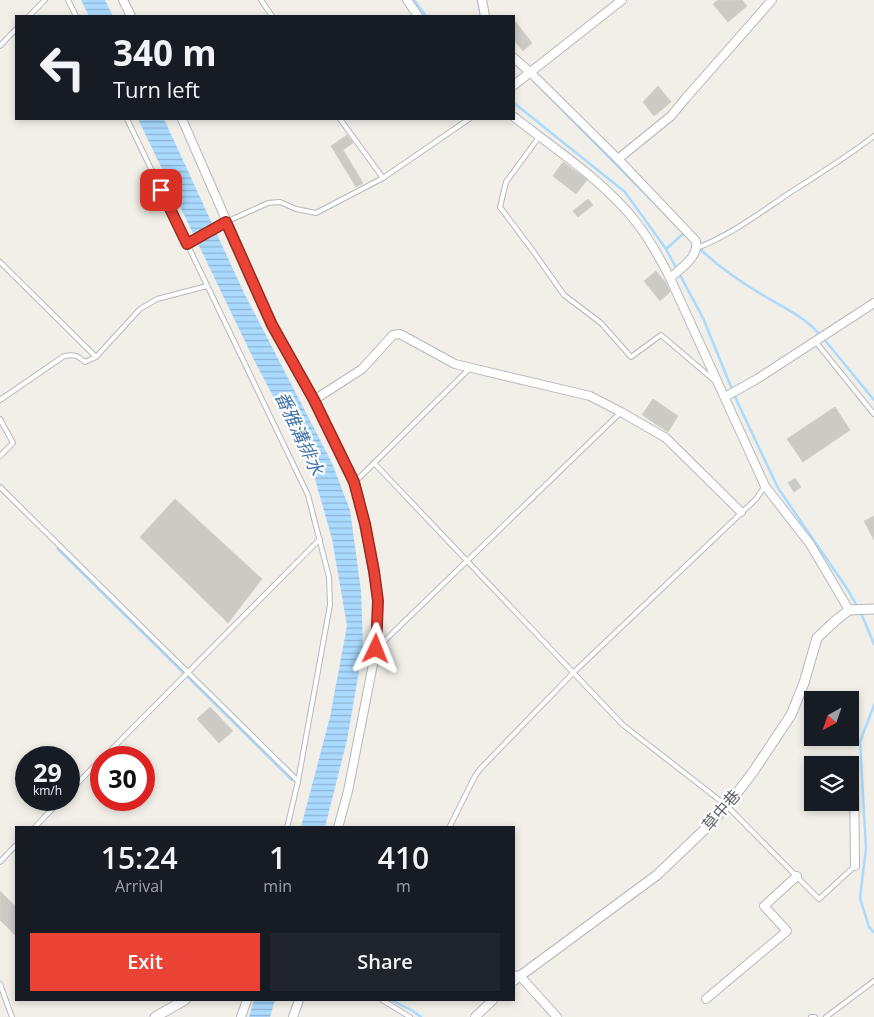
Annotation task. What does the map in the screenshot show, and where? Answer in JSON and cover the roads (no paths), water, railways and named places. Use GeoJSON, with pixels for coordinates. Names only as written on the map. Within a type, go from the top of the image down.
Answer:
{"type":"FeatureCollection","features":[{"type":"Feature","properties":{"kind":"street"},"geometry":{"type":"LineString","coordinates":[[123,0],[130,15]]}},
{"type":"Feature","properties":{"kind":"street"},"geometry":{"type":"LineString","coordinates":[[407,0],[417,15]]}},
{"type":"Feature","properties":{"kind":"street"},"geometry":{"type":"LineString","coordinates":[[482,0],[485,15]]}},
{"type":"Feature","properties":{"kind":"street"},"geometry":{"type":"LineString","coordinates":[[515,85],[622,0]]}},
{"type":"Feature","properties":{"kind":"street"},"geometry":{"type":"LineString","coordinates":[[618,159],[677,110],[684,99],[772,0]]}},
{"type":"Feature","properties":{"kind":"street"},"geometry":{"type":"LineString","coordinates":[[515,59],[618,159],[692,235],[696,241],[697,248],[693,257],[670,278]]}},
{"type":"Feature","properties":{"kind":"street"},"geometry":{"type":"LineString","coordinates":[[515,118],[577,166],[635,220],[658,253],[719,384],[730,393],[765,486],[810,544],[852,610],[870,608]]}},
{"type":"Feature","properties":{"kind":"street"},"geometry":{"type":"LineString","coordinates":[[182,120],[272,325],[314,400],[354,482],[365,524],[378,601],[376,649],[352,772],[338,826]]}},
{"type":"Feature","properties":{"kind":"street"},"geometry":{"type":"LineString","coordinates":[[730,393],[757,379],[874,303]]}},
{"type":"Feature","properties":{"kind":"street"},"geometry":{"type":"LineString","coordinates":[[314,400],[362,369],[393,335],[400,334],[455,364],[590,396],[621,412],[666,438],[741,512]]}},
{"type":"Feature","properties":{"kind":"street","name":"草中巷"},"geometry":{"type":"LineString","coordinates":[[516,978],[657,875],[727,806],[769,749],[791,715],[804,683],[817,638],[835,621],[852,610]]}},
{"type":"Feature","properties":{"kind":"street"},"geometry":{"type":"LineString","coordinates":[[854,811],[855,866]]}},
{"type":"Feature","properties":{"kind":"street"},"geometry":{"type":"LineString","coordinates":[[706,999],[787,931],[764,906],[797,876]]}},
{"type":"Feature","properties":{"kind":"street"},"geometry":{"type":"LineString","coordinates":[[516,978],[556,1017]]}},
{"type":"Feature","properties":{"kind":"street"},"geometry":{"type":"LineString","coordinates":[[155,1017],[184,1001]]}},
{"type":"Feature","properties":{"kind":"street"},"geometry":{"type":"LineString","coordinates":[[241,1017],[247,1001]]}},
{"type":"Feature","properties":{"kind":"street"},"geometry":{"type":"LineString","coordinates":[[294,1017],[299,1001]]}},
{"type":"Feature","properties":{"kind":"street"},"geometry":{"type":"LineString","coordinates":[[475,1017],[492,1001]]}},
{"type":"Feature","properties":{"kind":"lane"},"geometry":{"type":"LineString","coordinates":[[30,15],[45,0]]}},
{"type":"Feature","properties":{"kind":"lane"},"geometry":{"type":"LineString","coordinates":[[68,0],[76,15]]}},
{"type":"Feature","properties":{"kind":"lane"},"geometry":{"type":"LineString","coordinates":[[261,0],[271,15]]}},
{"type":"Feature","properties":{"kind":"lane"},"geometry":{"type":"LineString","coordinates":[[0,46],[15,30]]}},
{"type":"Feature","properties":{"kind":"lane"},"geometry":{"type":"LineString","coordinates":[[127,120],[308,495],[329,577],[330,605],[298,780],[287,826]]}},
{"type":"Feature","properties":{"kind":"lane"},"geometry":{"type":"LineString","coordinates":[[341,120],[383,178]]}},
{"type":"Feature","properties":{"kind":"lane"},"geometry":{"type":"LineString","coordinates":[[187,244],[226,222],[268,203],[280,202],[296,209],[316,213],[383,178],[468,120]]}},
{"type":"Feature","properties":{"kind":"lane"},"geometry":{"type":"LineString","coordinates":[[697,248],[733,230],[848,157],[874,136]]}},
{"type":"Feature","properties":{"kind":"lane"},"geometry":{"type":"LineString","coordinates":[[539,137],[506,182],[500,207],[534,251],[564,295],[600,323],[632,357],[661,335],[719,384]]}},
{"type":"Feature","properties":{"kind":"lane"},"geometry":{"type":"LineString","coordinates":[[0,262],[96,357]]}},
{"type":"Feature","properties":{"kind":"lane"},"geometry":{"type":"LineString","coordinates":[[0,400],[64,356],[73,354],[84,362],[96,357],[140,309],[149,303],[207,286]]}},
{"type":"Feature","properties":{"kind":"lane"},"geometry":{"type":"LineString","coordinates":[[815,342],[874,414]]}},
{"type":"Feature","properties":{"kind":"lane"},"geometry":{"type":"LineString","coordinates":[[354,482],[472,367]]}},
{"type":"Feature","properties":{"kind":"lane"},"geometry":{"type":"LineString","coordinates":[[376,649],[621,412]]}},
{"type":"Feature","properties":{"kind":"lane"},"geometry":{"type":"LineString","coordinates":[[0,419],[13,443],[0,456]]}},
{"type":"Feature","properties":{"kind":"lane"},"geometry":{"type":"LineString","coordinates":[[374,462],[573,674],[624,725],[727,806],[819,899],[855,866]]}},
{"type":"Feature","properties":{"kind":"lane"},"geometry":{"type":"LineString","coordinates":[[450,826],[475,776],[481,768],[573,674],[741,512],[765,486]]}},
{"type":"Feature","properties":{"kind":"lane"},"geometry":{"type":"LineString","coordinates":[[0,487],[298,780]]}},
{"type":"Feature","properties":{"kind":"lane"},"geometry":{"type":"LineString","coordinates":[[114,746],[320,539]]}},
{"type":"Feature","properties":{"kind":"lane"},"geometry":{"type":"LineString","coordinates":[[80,781],[90,770]]}},
{"type":"Feature","properties":{"kind":"lane"},"geometry":{"type":"LineString","coordinates":[[36,826],[50,811]]}},
{"type":"Feature","properties":{"kind":"lane"},"geometry":{"type":"LineString","coordinates":[[0,862],[15,846]]}},
{"type":"Feature","properties":{"kind":"lane"},"geometry":{"type":"LineString","coordinates":[[826,1017],[874,981]]}},
{"type":"Feature","properties":{"kind":"lane"},"geometry":{"type":"LineString","coordinates":[[0,984],[12,1017]]}},
{"type":"Feature","properties":{"kind":"lane"},"geometry":{"type":"LineString","coordinates":[[384,1001],[410,1017]]}},
{"type":"Feature","properties":{"kind":"water"},"geometry":{"type":"Polygon","coordinates":[[[81,0],[105,0],[112,15],[88,15],[81,0]]]}},
{"type":"Feature","properties":{"kind":"water","name":"番雅溝排水"},"geometry":{"type":"Polygon","coordinates":[[[138,120],[164,120],[244,293],[332,463],[350,510],[361,591],[363,648],[347,740],[325,826],[301,826],[330,717],[347,626],[332,539],[313,472],[253,358],[138,120]]]}},
{"type":"Feature","properties":{"kind":"water"},"geometry":{"type":"Polygon","coordinates":[[[254,1001],[275,1001],[270,1017],[249,1017],[254,1001]]]}},
{"type":"Feature","properties":{"kind":"waterway"},"geometry":{"type":"LineString","coordinates":[[414,0],[425,15]]}},
{"type":"Feature","properties":{"kind":"waterway"},"geometry":{"type":"LineString","coordinates":[[478,0],[481,15]]}},
{"type":"Feature","properties":{"kind":"waterway"},"geometry":{"type":"LineString","coordinates":[[529,76],[684,233],[666,249]]}},
{"type":"Feature","properties":{"kind":"waterway"},"geometry":{"type":"LineString","coordinates":[[515,104],[625,192],[666,249],[703,318],[736,399],[778,488],[848,590],[858,608]]}},
{"type":"Feature","properties":{"kind":"waterway"},"geometry":{"type":"LineString","coordinates":[[697,246],[730,274],[802,318],[820,335]]}},
{"type":"Feature","properties":{"kind":"waterway"},"geometry":{"type":"LineString","coordinates":[[824,339],[874,400]]}},
{"type":"Feature","properties":{"kind":"waterway"},"geometry":{"type":"LineString","coordinates":[[58,549],[292,780]]}},
{"type":"Feature","properties":{"kind":"waterway"},"geometry":{"type":"LineString","coordinates":[[861,613],[874,644]]}},
{"type":"Feature","properties":{"kind":"waterway"},"geometry":{"type":"LineString","coordinates":[[874,705],[860,742],[866,848],[860,898],[869,927],[874,932]]}},
{"type":"Feature","properties":{"kind":"waterway"},"geometry":{"type":"LineString","coordinates":[[393,1001],[421,1017]]}}]}
